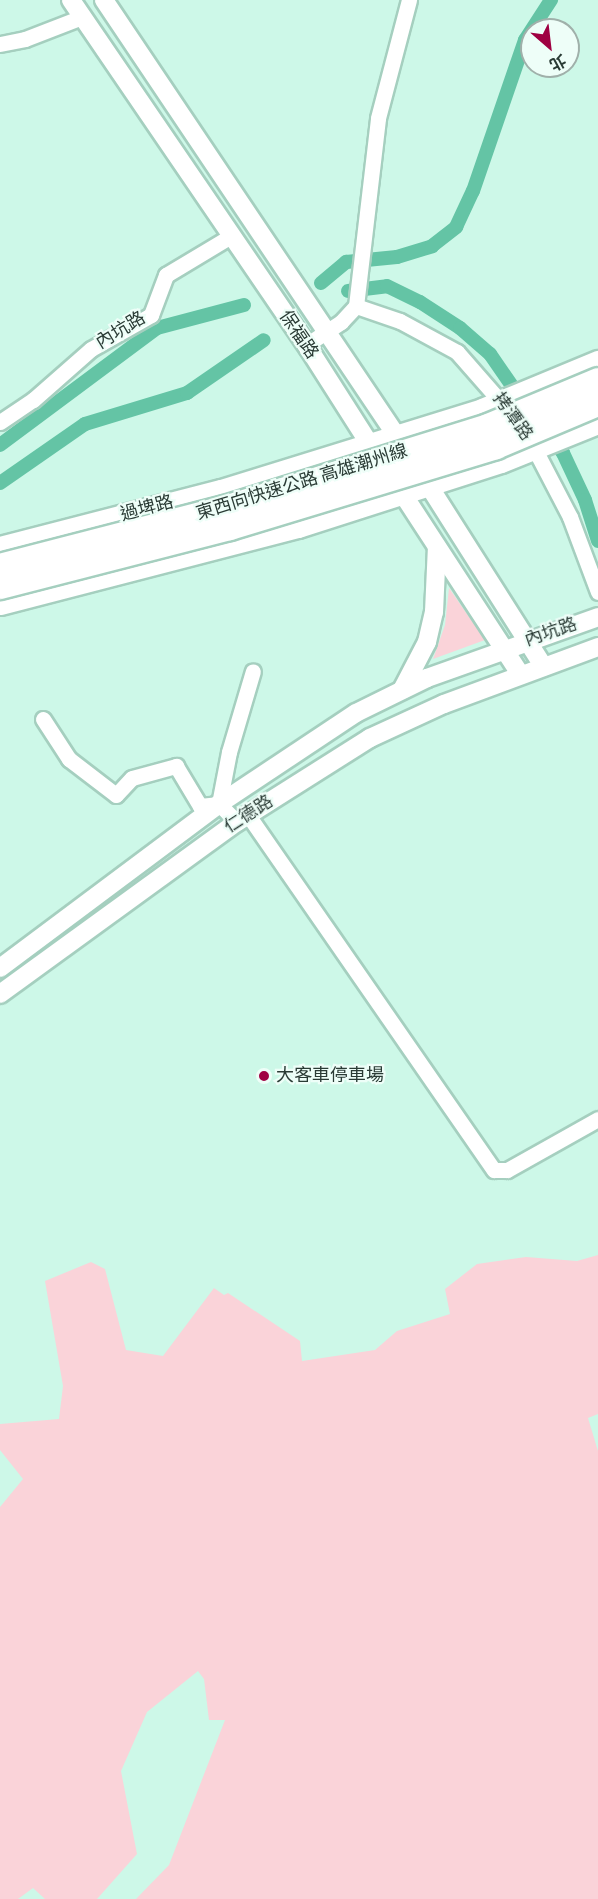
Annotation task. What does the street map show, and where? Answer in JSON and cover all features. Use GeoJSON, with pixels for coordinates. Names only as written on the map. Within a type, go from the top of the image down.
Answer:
{"type":"FeatureCollection","features":[{"type":"Feature","properties":{"kind":"highway","name":"東西向快速公路 高雄潮州線"},"geometry":{"type":"LineString","coordinates":[[0,566],[225,508],[477,430],[598,380]]}},
{"type":"Feature","properties":{"kind":"highway","name":"東西向快速公路 高雄潮州線"},"geometry":{"type":"LineString","coordinates":[[0,587],[230,528],[496,447],[598,404]]}},
{"type":"Feature","properties":{"kind":"main road","name":"過埤路"},"geometry":{"type":"LineString","coordinates":[[0,547],[221,490],[504,400],[598,362]]}},
{"type":"Feature","properties":{"kind":"main road"},"geometry":{"type":"LineString","coordinates":[[0,604],[298,527],[429,486],[590,426]]}},
{"type":"Feature","properties":{"kind":"street","name":"保福路"},"geometry":{"type":"LineString","coordinates":[[71,0],[306,345],[520,674]]}},
{"type":"Feature","properties":{"kind":"street","name":"保福路"},"geometry":{"type":"LineString","coordinates":[[104,0],[397,435],[544,667]]}},
{"type":"Feature","properties":{"kind":"street"},"geometry":{"type":"LineString","coordinates":[[306,345],[341,322],[356,303],[378,118],[409,0]]}},
{"type":"Feature","properties":{"kind":"street"},"geometry":{"type":"LineString","coordinates":[[0,44],[25,39],[82,17]]}},
{"type":"Feature","properties":{"kind":"street","name":"內坑路"},"geometry":{"type":"LineString","coordinates":[[0,422],[33,400],[91,349],[151,315],[166,275],[231,236]]}},
{"type":"Feature","properties":{"kind":"street","name":"拷潭路"},"geometry":{"type":"LineString","coordinates":[[356,303],[400,321],[457,352],[504,400],[539,446],[570,517],[598,592]]}},
{"type":"Feature","properties":{"kind":"street"},"geometry":{"type":"LineString","coordinates":[[402,690],[427,642],[434,612],[437,547]]}},
{"type":"Feature","properties":{"kind":"street","name":"內坑路"},"geometry":{"type":"LineString","coordinates":[[504,649],[598,617]]}},
{"type":"Feature","properties":{"kind":"street","name":"內坑路"},"geometry":{"type":"LineString","coordinates":[[520,674],[598,647]]}},
{"type":"Feature","properties":{"kind":"street","name":"仁德路"},"geometry":{"type":"LineString","coordinates":[[0,968],[219,804],[356,713],[402,690],[504,649]]}},
{"type":"Feature","properties":{"kind":"street"},"geometry":{"type":"LineString","coordinates":[[219,804],[229,752],[253,671]]}},
{"type":"Feature","properties":{"kind":"street","name":"仁德路"},"geometry":{"type":"LineString","coordinates":[[0,994],[242,819],[370,738],[444,704],[520,674]]}},
{"type":"Feature","properties":{"kind":"street"},"geometry":{"type":"LineString","coordinates":[[43,719],[69,759],[116,795],[132,778],[176,766],[200,806],[219,804],[242,819],[494,1170],[507,1170],[598,1119]]}},
{"type":"Feature","properties":{"kind":"shaded area"},"geometry":{"type":"Polygon","coordinates":[[[449,588],[485,640],[433,659],[445,625],[449,588]]]}},
{"type":"Feature","properties":{"kind":"shaded area"},"geometry":{"type":"Polygon","coordinates":[[[598,1255],[598,1414],[588,1418],[598,1451],[598,1899],[136,1899],[169,1865],[225,1720],[209,1720],[204,1679],[198,1671],[147,1712],[121,1771],[137,1854],[97,1899],[45,1899],[33,1888],[18,1899],[0,1899],[0,1507],[23,1479],[0,1450],[0,1424],[59,1419],[63,1386],[45,1281],[91,1262],[105,1269],[126,1350],[163,1356],[214,1288],[224,1295],[228,1293],[300,1341],[302,1361],[375,1350],[397,1331],[450,1314],[445,1289],[477,1264],[526,1257],[577,1261],[598,1255]]]}},
{"type":"Feature","properties":{"kind":"waterway"},"geometry":{"type":"LineString","coordinates":[[321,283],[346,262],[397,257],[432,246],[456,227],[473,191],[525,40],[551,0]]}},
{"type":"Feature","properties":{"kind":"waterway"},"geometry":{"type":"LineString","coordinates":[[348,291],[387,286],[420,302],[460,328],[490,354],[521,399]]}},
{"type":"Feature","properties":{"kind":"waterway"},"geometry":{"type":"LineString","coordinates":[[0,445],[157,328],[244,305]]}},
{"type":"Feature","properties":{"kind":"waterway"},"geometry":{"type":"LineString","coordinates":[[0,483],[85,424],[187,393],[264,340]]}},
{"type":"Feature","properties":{"kind":"waterway"},"geometry":{"type":"LineString","coordinates":[[549,435],[563,453],[585,500],[598,541]]}},
{"type":"Feature","properties":{"kind":"place","name":"大客車停車場"},"geometry":{"type":"Point","coordinates":[264,1076]}}]}
